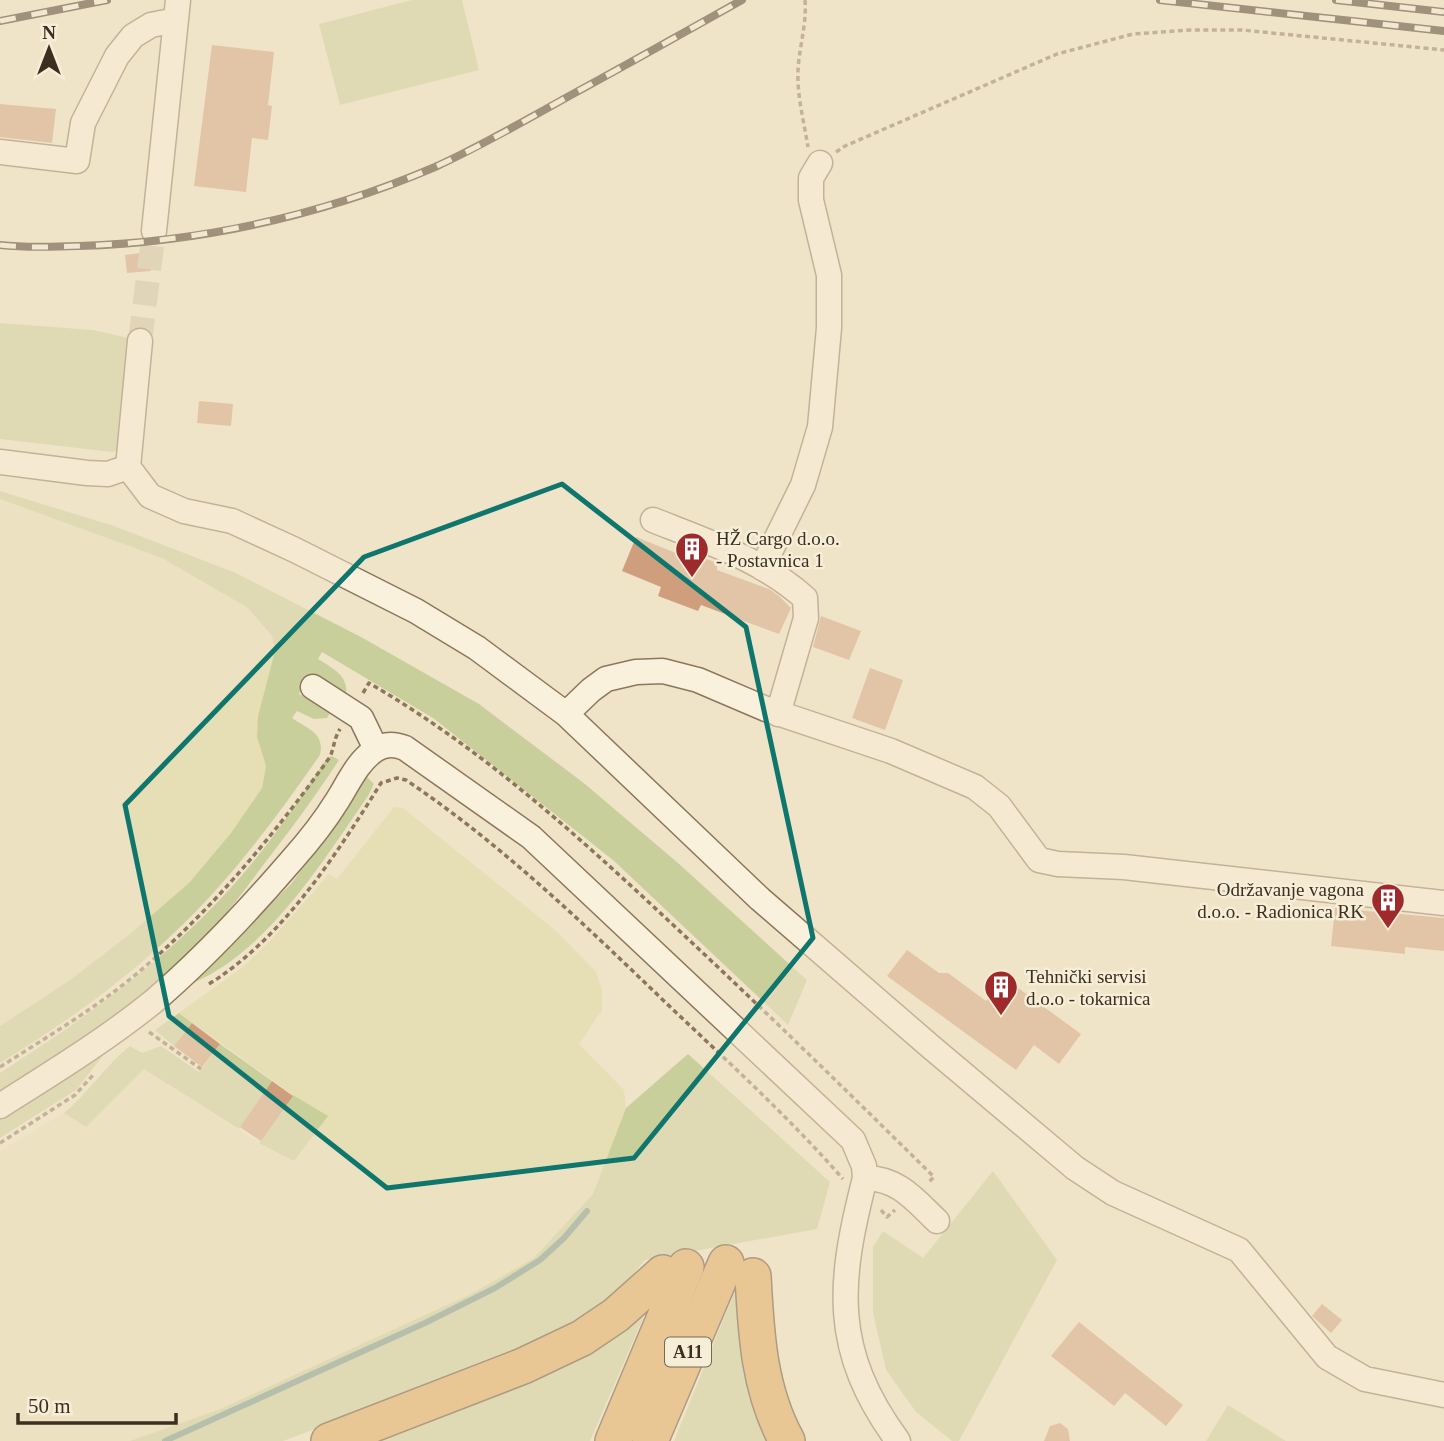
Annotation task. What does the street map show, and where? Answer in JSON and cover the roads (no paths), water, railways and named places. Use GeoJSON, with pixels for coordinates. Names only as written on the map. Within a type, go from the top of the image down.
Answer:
{"type":"FeatureCollection","features":[{"type":"Feature","properties":{"kind":"highway","name":"A11"},"geometry":{"type":"LineString","coordinates":[[329,1441],[523,1366],[582,1338],[674,1270],[612,1441]]}},
{"type":"Feature","properties":{"kind":"highway","name":"A11"},"geometry":{"type":"LineString","coordinates":[[650,1441],[739,1270],[766,1394],[787,1441]]}},
{"type":"Feature","properties":{"kind":"street"},"geometry":{"type":"LineString","coordinates":[[0,152],[77,161],[83,123],[117,56],[133,36],[177,10]]}},
{"type":"Feature","properties":{"kind":"street"},"geometry":{"type":"LineString","coordinates":[[153,232],[177,10]]}},
{"type":"Feature","properties":{"kind":"street"},"geometry":{"type":"LineString","coordinates":[[762,568],[803,485],[820,427],[829,328],[829,275],[811,200],[811,178],[817,168]]}},
{"type":"Feature","properties":{"kind":"street"},"geometry":{"type":"LineString","coordinates":[[140,341],[128,467],[150,496],[184,511],[232,521],[416,611],[477,648],[566,714],[760,899],[1075,1168],[1113,1193],[1239,1250],[1327,1357],[1365,1379],[1444,1395]]}},
{"type":"Feature","properties":{"kind":"street"},"geometry":{"type":"LineString","coordinates":[[0,462],[108,474],[128,467]]}},
{"type":"Feature","properties":{"kind":"street"},"geometry":{"type":"LineString","coordinates":[[653,520],[742,556],[789,583],[805,598],[806,618],[778,713]]}},
{"type":"Feature","properties":{"kind":"street"},"geometry":{"type":"LineString","coordinates":[[566,714],[606,679],[636,672],[663,671],[698,680],[778,713],[891,751],[975,788],[999,806],[1039,860],[1444,903]]}},
{"type":"Feature","properties":{"kind":"street"},"geometry":{"type":"LineString","coordinates":[[313,687],[361,718],[376,749]]}},
{"type":"Feature","properties":{"kind":"street"},"geometry":{"type":"LineString","coordinates":[[0,1106],[109,1035],[154,1001],[193,966],[260,898],[301,850],[361,764],[376,749],[395,744],[405,748],[531,838],[853,1140],[864,1166],[865,1178],[847,1255],[844,1306],[846,1329],[865,1387],[898,1441]]}},
{"type":"Feature","properties":{"kind":"street"},"geometry":{"type":"LineString","coordinates":[[865,1178],[891,1181],[937,1221]]}},
{"type":"Feature","properties":{"kind":"waterway"},"geometry":{"type":"LineString","coordinates":[[165,1441],[425,1323],[495,1288],[540,1260],[587,1211]]}},
{"type":"Feature","properties":{"kind":"tunnel"},"geometry":{"type":"LineString","coordinates":[[140,341],[154,231]]}},
{"type":"Feature","properties":{"kind":"railway"},"geometry":{"type":"LineString","coordinates":[[0,21],[107,0]]}},
{"type":"Feature","properties":{"kind":"railway"},"geometry":{"type":"LineString","coordinates":[[0,245],[69,246],[170,239],[261,223],[349,199],[435,167],[469,150],[742,0]]}},
{"type":"Feature","properties":{"kind":"railway"},"geometry":{"type":"LineString","coordinates":[[1160,0],[1444,31]]}},
{"type":"Feature","properties":{"kind":"railway"},"geometry":{"type":"LineString","coordinates":[[1336,0],[1444,12]]}},
{"type":"Feature","properties":{"kind":"place","name":"HŽ Cargo d.o.o. - Postavnica 1"},"geometry":{"type":"Point","coordinates":[692,579]}},
{"type":"Feature","properties":{"kind":"place","name":"Održavanje vagona d.o.o. - Radionica RK"},"geometry":{"type":"Point","coordinates":[1388,930]}},
{"type":"Feature","properties":{"kind":"place","name":"Tehnički servisi d.o.o - tokarnica"},"geometry":{"type":"Point","coordinates":[1001,1017]}}]}
